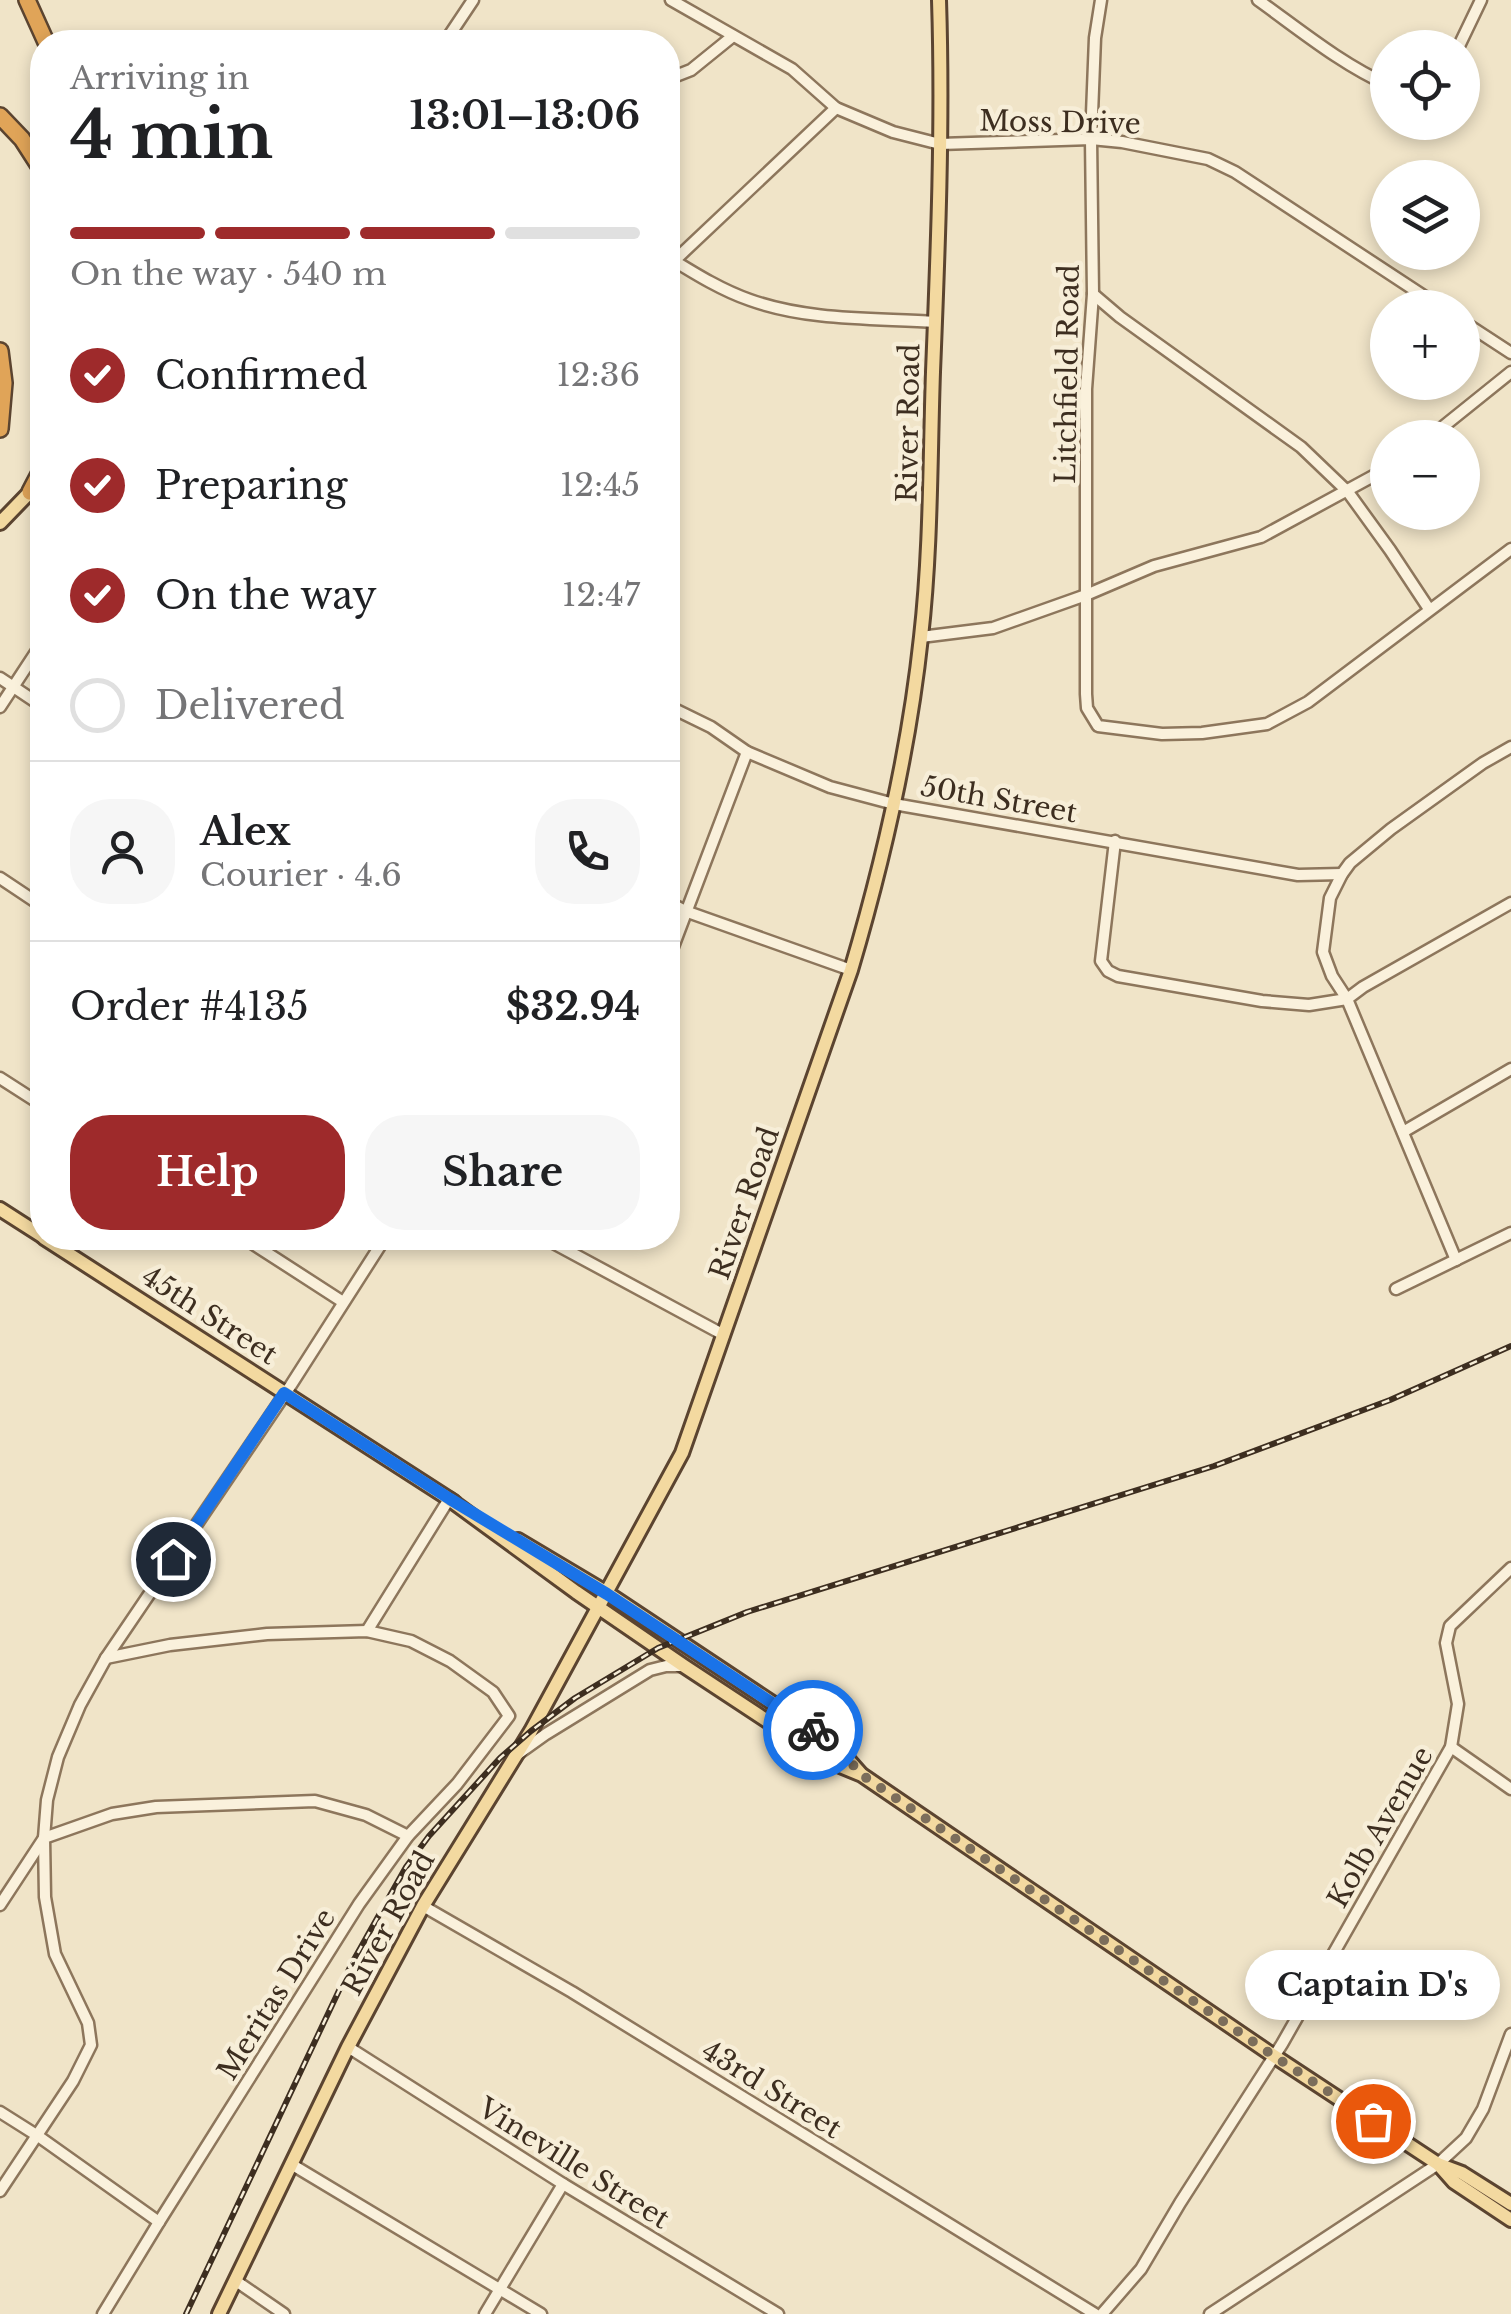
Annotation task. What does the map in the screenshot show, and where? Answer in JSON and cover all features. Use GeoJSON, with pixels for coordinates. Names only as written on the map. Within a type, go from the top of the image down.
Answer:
{"type":"FeatureCollection","features":[{"type":"Feature","properties":{"kind":"highway"},"geometry":{"type":"LineString","coordinates":[[27,0],[41,30]]}},
{"type":"Feature","properties":{"kind":"highway"},"geometry":{"type":"LineString","coordinates":[[0,116],[30,151]]}},
{"type":"Feature","properties":{"kind":"highway"},"geometry":{"type":"LineString","coordinates":[[0,350],[4,384],[0,429]]}},
{"type":"Feature","properties":{"kind":"main road","name":"River Road"},"geometry":{"type":"LineString","coordinates":[[220,2314],[348,2047],[423,1906],[514,1758],[682,1453],[851,970],[894,804],[922,637],[936,322],[939,0]]}},
{"type":"Feature","properties":{"kind":"main road"},"geometry":{"type":"LineString","coordinates":[[0,523],[30,492]]}},
{"type":"Feature","properties":{"kind":"main road","name":"45th Street"},"geometry":{"type":"LineString","coordinates":[[0,1209],[30,1229]]}},
{"type":"Feature","properties":{"kind":"main road","name":"45th Street"},"geometry":{"type":"LineString","coordinates":[[63,1250],[450,1499],[607,1594],[837,1747],[862,1775]]}},
{"type":"Feature","properties":{"kind":"main road","name":"45th Street"},"geometry":{"type":"LineString","coordinates":[[450,1499],[684,1666],[828,1761],[862,1775],[1438,2164],[1462,2173],[1511,2204]]}},
{"type":"Feature","properties":{"kind":"main road","name":"45th Street"},"geometry":{"type":"LineString","coordinates":[[1438,2164],[1454,2182],[1511,2220]]}},
{"type":"Feature","properties":{"kind":"street"},"geometry":{"type":"LineString","coordinates":[[454,30],[473,0]]}},
{"type":"Feature","properties":{"kind":"street","name":"Moss Drive"},"geometry":{"type":"LineString","coordinates":[[671,0],[792,69],[836,108],[893,132],[940,144],[1091,139],[1157,147],[1208,159],[1235,172],[1415,290]]}},
{"type":"Feature","properties":{"kind":"street","name":"Litchfield Road"},"geometry":{"type":"LineString","coordinates":[[1101,0],[1095,38],[1091,139],[1093,294],[1086,389],[1088,708],[1098,726],[1162,734],[1267,724],[1308,702],[1429,609]]}},
{"type":"Feature","properties":{"kind":"street"},"geometry":{"type":"LineString","coordinates":[[1258,0],[1370,77]]}},
{"type":"Feature","properties":{"kind":"street"},"geometry":{"type":"LineString","coordinates":[[1467,30],[1481,0]]}},
{"type":"Feature","properties":{"kind":"street"},"geometry":{"type":"LineString","coordinates":[[680,74],[733,36]]}},
{"type":"Feature","properties":{"kind":"street"},"geometry":{"type":"LineString","coordinates":[[680,251],[836,108]]}},
{"type":"Feature","properties":{"kind":"street"},"geometry":{"type":"LineString","coordinates":[[680,264],[749,300],[799,314],[936,322]]}},
{"type":"Feature","properties":{"kind":"street"},"geometry":{"type":"LineString","coordinates":[[1093,294],[1301,446],[1348,492],[1429,609],[1511,549]]}},
{"type":"Feature","properties":{"kind":"street"},"geometry":{"type":"LineString","coordinates":[[1480,333],[1511,353]]}},
{"type":"Feature","properties":{"kind":"street"},"geometry":{"type":"LineString","coordinates":[[1451,420],[1511,372]]}},
{"type":"Feature","properties":{"kind":"street"},"geometry":{"type":"LineString","coordinates":[[922,637],[993,628],[1154,566],[1261,537],[1370,479]]}},
{"type":"Feature","properties":{"kind":"street"},"geometry":{"type":"LineString","coordinates":[[0,706],[30,661]]}},
{"type":"Feature","properties":{"kind":"street"},"geometry":{"type":"LineString","coordinates":[[0,678],[30,698]]}},
{"type":"Feature","properties":{"kind":"street","name":"50th Street"},"geometry":{"type":"LineString","coordinates":[[680,712],[747,752],[830,787],[894,804],[1298,874],[1342,874]]}},
{"type":"Feature","properties":{"kind":"street"},"geometry":{"type":"LineString","coordinates":[[1456,1260],[1347,998],[1332,976],[1323,952],[1330,898],[1350,864],[1392,829],[1511,747]]}},
{"type":"Feature","properties":{"kind":"street"},"geometry":{"type":"LineString","coordinates":[[680,925],[747,752]]}},
{"type":"Feature","properties":{"kind":"street"},"geometry":{"type":"LineString","coordinates":[[1115,841],[1101,960],[1108,970],[1118,976],[1262,1001],[1309,1006],[1347,998],[1511,903]]}},
{"type":"Feature","properties":{"kind":"street"},"geometry":{"type":"LineString","coordinates":[[0,878],[30,898]]}},
{"type":"Feature","properties":{"kind":"street"},"geometry":{"type":"LineString","coordinates":[[680,908],[851,970]]}},
{"type":"Feature","properties":{"kind":"street"},"geometry":{"type":"LineString","coordinates":[[1402,1132],[1511,1068]]}},
{"type":"Feature","properties":{"kind":"street"},"geometry":{"type":"LineString","coordinates":[[0,1078],[30,1098]]}},
{"type":"Feature","properties":{"kind":"street"},"geometry":{"type":"LineString","coordinates":[[1396,1289],[1511,1233]]}},
{"type":"Feature","properties":{"kind":"street"},"geometry":{"type":"LineString","coordinates":[[263,1250],[343,1302]]}},
{"type":"Feature","properties":{"kind":"street"},"geometry":{"type":"LineString","coordinates":[[0,2192],[73,2081],[91,2045],[88,2023],[55,1954],[48,1924],[44,1838],[47,1800],[58,1756],[106,1658],[377,1250]]}},
{"type":"Feature","properties":{"kind":"street"},"geometry":{"type":"LineString","coordinates":[[565,1251],[724,1335]]}},
{"type":"Feature","properties":{"kind":"street"},"geometry":{"type":"LineString","coordinates":[[106,1658],[170,1645],[266,1634],[367,1631],[450,1499]]}},
{"type":"Feature","properties":{"kind":"street","name":"Kolb Avenue"},"geometry":{"type":"LineString","coordinates":[[1099,2314],[1141,2269],[1274,2056],[1451,1748],[1458,1704],[1446,1644],[1450,1626],[1511,1568]]}},
{"type":"Feature","properties":{"kind":"street","name":"Meritas Drive"},"geometry":{"type":"LineString","coordinates":[[103,2314],[359,1904],[408,1836],[457,1784],[509,1716],[493,1692],[450,1662],[411,1642],[367,1631]]}},
{"type":"Feature","properties":{"kind":"street"},"geometry":{"type":"LineString","coordinates":[[514,1758],[650,1670],[684,1666]]}},
{"type":"Feature","properties":{"kind":"street"},"geometry":{"type":"LineString","coordinates":[[1451,1748],[1511,1789]]}},
{"type":"Feature","properties":{"kind":"street"},"geometry":{"type":"LineString","coordinates":[[0,1905],[44,1838],[112,1814],[156,1807],[315,1801],[366,1815],[408,1836]]}},
{"type":"Feature","properties":{"kind":"street","name":"43rd Street"},"geometry":{"type":"LineString","coordinates":[[423,1906],[572,1992],[1099,2314]]}},
{"type":"Feature","properties":{"kind":"street"},"geometry":{"type":"LineString","coordinates":[[1210,2314],[1438,2164],[1466,2138],[1483,2109],[1511,2034]]}},
{"type":"Feature","properties":{"kind":"street","name":"Vineville Street"},"geometry":{"type":"LineString","coordinates":[[348,2047],[778,2314]]}},
{"type":"Feature","properties":{"kind":"street"},"geometry":{"type":"LineString","coordinates":[[0,2112],[158,2222]]}},
{"type":"Feature","properties":{"kind":"street"},"geometry":{"type":"LineString","coordinates":[[291,2164],[541,2314]]}},
{"type":"Feature","properties":{"kind":"street"},"geometry":{"type":"LineString","coordinates":[[485,2314],[564,2184]]}},
{"type":"Feature","properties":{"kind":"street"},"geometry":{"type":"LineString","coordinates":[[236,2281],[284,2314]]}},
{"type":"Feature","properties":{"kind":"railway"},"geometry":{"type":"LineString","coordinates":[[186,2314],[352,1963],[406,1867],[500,1758],[575,1698],[658,1648],[747,1612],[1214,1466],[1390,1400],[1511,1346]]}},
{"type":"Feature","properties":{"kind":"way so far"},"geometry":{"type":"LineString","coordinates":[[813,1730],[837,1747],[862,1775],[1373,2121]]}},
{"type":"Feature","properties":{"kind":"place","name":"Captain D's"},"geometry":{"type":"Point","coordinates":[1373,2121]}},
{"type":"Feature","properties":{"kind":"route"},"geometry":{"type":"LineString","coordinates":[[173,1559],[284,1393],[607,1594],[813,1730]]}}]}
